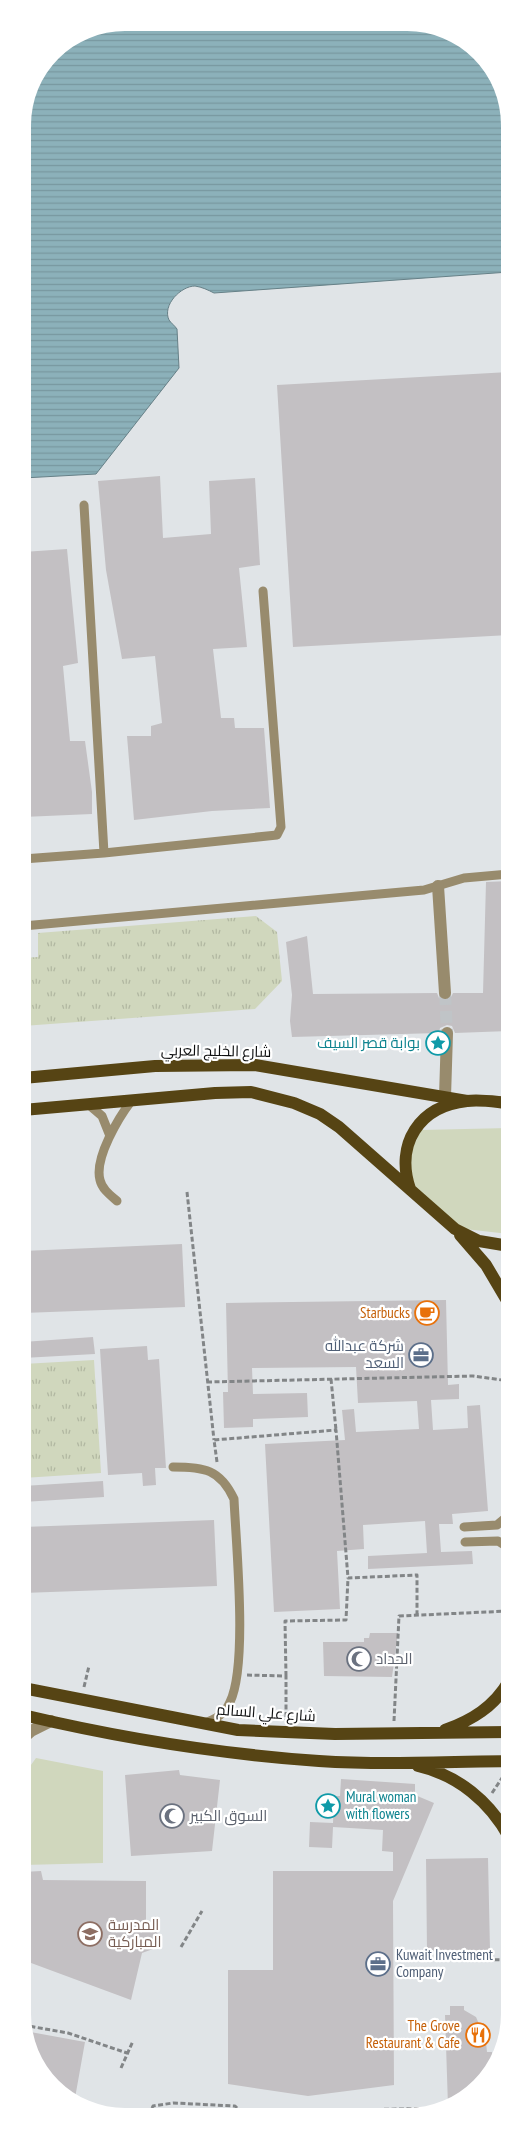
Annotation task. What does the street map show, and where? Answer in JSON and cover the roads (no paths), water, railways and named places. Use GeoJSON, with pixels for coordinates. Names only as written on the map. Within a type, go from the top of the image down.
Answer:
{"type":"FeatureCollection","features":[{"type":"Feature","properties":{"kind":"main road","name":"شارع الخليج العربي"},"geometry":{"type":"LineString","coordinates":[[31,1077],[155,1066],[256,1065],[445,1097],[501,1102]]}},
{"type":"Feature","properties":{"kind":"main road"},"geometry":{"type":"LineString","coordinates":[[31,1109],[215,1092],[251,1092],[294,1102],[320,1114],[339,1127],[454,1229],[486,1265],[501,1290]]}},
{"type":"Feature","properties":{"kind":"main road"},"geometry":{"type":"LineString","coordinates":[[410,1189],[404,1165],[406,1148],[413,1133],[429,1114],[466,1100]]}},
{"type":"Feature","properties":{"kind":"main road"},"geometry":{"type":"LineString","coordinates":[[454,1229],[479,1241],[501,1245]]}},
{"type":"Feature","properties":{"kind":"main road","name":"شارع علي السالم"},"geometry":{"type":"LineString","coordinates":[[31,1690],[80,1701],[238,1730],[393,1734],[501,1732]]}},
{"type":"Feature","properties":{"kind":"main road"},"geometry":{"type":"LineString","coordinates":[[420,1733],[443,1730],[466,1722],[486,1709],[501,1693]]}},
{"type":"Feature","properties":{"kind":"main road"},"geometry":{"type":"LineString","coordinates":[[31,1717],[232,1753],[321,1761],[396,1763],[501,1761]]}},
{"type":"Feature","properties":{"kind":"main road"},"geometry":{"type":"LineString","coordinates":[[396,1763],[421,1767],[445,1775],[466,1788],[486,1804],[501,1823]]}},
{"type":"Feature","properties":{"kind":"street"},"geometry":{"type":"LineString","coordinates":[[438,886],[445,993]]}},
{"type":"Feature","properties":{"kind":"street"},"geometry":{"type":"LineString","coordinates":[[445,1097],[447,1033]]}},
{"type":"Feature","properties":{"kind":"street"},"geometry":{"type":"LineString","coordinates":[[31,1731],[51,1722]]}},
{"type":"Feature","properties":{"kind":"lane"},"geometry":{"type":"LineString","coordinates":[[84,506],[104,853]]}},
{"type":"Feature","properties":{"kind":"lane"},"geometry":{"type":"LineString","coordinates":[[31,859],[278,835],[281,827],[262,591]]}},
{"type":"Feature","properties":{"kind":"lane"},"geometry":{"type":"LineString","coordinates":[[31,925],[424,890],[464,878],[501,875]]}},
{"type":"Feature","properties":{"kind":"lane"},"geometry":{"type":"LineString","coordinates":[[117,1201],[106,1192],[100,1180],[99,1166],[110,1136],[132,1100]]}},
{"type":"Feature","properties":{"kind":"lane"},"geometry":{"type":"LineString","coordinates":[[88,1104],[102,1116],[110,1136]]}},
{"type":"Feature","properties":{"kind":"lane"},"geometry":{"type":"LineString","coordinates":[[173,1467],[198,1467],[219,1477],[227,1484],[234,1499],[238,1604],[236,1674],[231,1701],[226,1711],[220,1717],[202,1724]]}},
{"type":"Feature","properties":{"kind":"lane"},"geometry":{"type":"LineString","coordinates":[[464,1527],[498,1525],[501,1522]]}},
{"type":"Feature","properties":{"kind":"lane"},"geometry":{"type":"LineString","coordinates":[[465,1542],[498,1541],[501,1543]]}},
{"type":"Feature","properties":{"kind":"water"},"geometry":{"type":"Polygon","coordinates":[[[125,31],[413,31],[443,38],[473,59],[485,73],[491,84],[498,101],[500,113],[501,273],[214,293],[195,286],[184,289],[174,297],[168,308],[169,320],[177,329],[179,368],[96,474],[31,478],[31,119],[38,89],[55,63],[68,51],[84,41],[101,34],[125,31]]]}},
{"type":"Feature","properties":{"kind":"tunnel"},"geometry":{"type":"LineString","coordinates":[[445,993],[447,1033]]}},
{"type":"Feature","properties":{"kind":"place","name":"بوابة قصر السيف"},"geometry":{"type":"Point","coordinates":[438,1043]}},
{"type":"Feature","properties":{"kind":"place","name":"Starbucks"},"geometry":{"type":"Point","coordinates":[427,1313]}},
{"type":"Feature","properties":{"kind":"place","name":"شركة عبدالله السعد"},"geometry":{"type":"Point","coordinates":[421,1355]}},
{"type":"Feature","properties":{"kind":"place","name":"الحداد"},"geometry":{"type":"Point","coordinates":[359,1659]}},
{"type":"Feature","properties":{"kind":"place","name":"Mural woman with flowers"},"geometry":{"type":"Point","coordinates":[328,1806]}},
{"type":"Feature","properties":{"kind":"place","name":"السوق الكبير"},"geometry":{"type":"Point","coordinates":[172,1816]}},
{"type":"Feature","properties":{"kind":"place","name":"المدرسة المباركية"},"geometry":{"type":"Point","coordinates":[90,1934]}},
{"type":"Feature","properties":{"kind":"place","name":"Kuwait Investment Company"},"geometry":{"type":"Point","coordinates":[378,1964]}},
{"type":"Feature","properties":{"kind":"place","name":"The Grove Restaurant & Cafe"},"geometry":{"type":"Point","coordinates":[478,2035]}}]}
